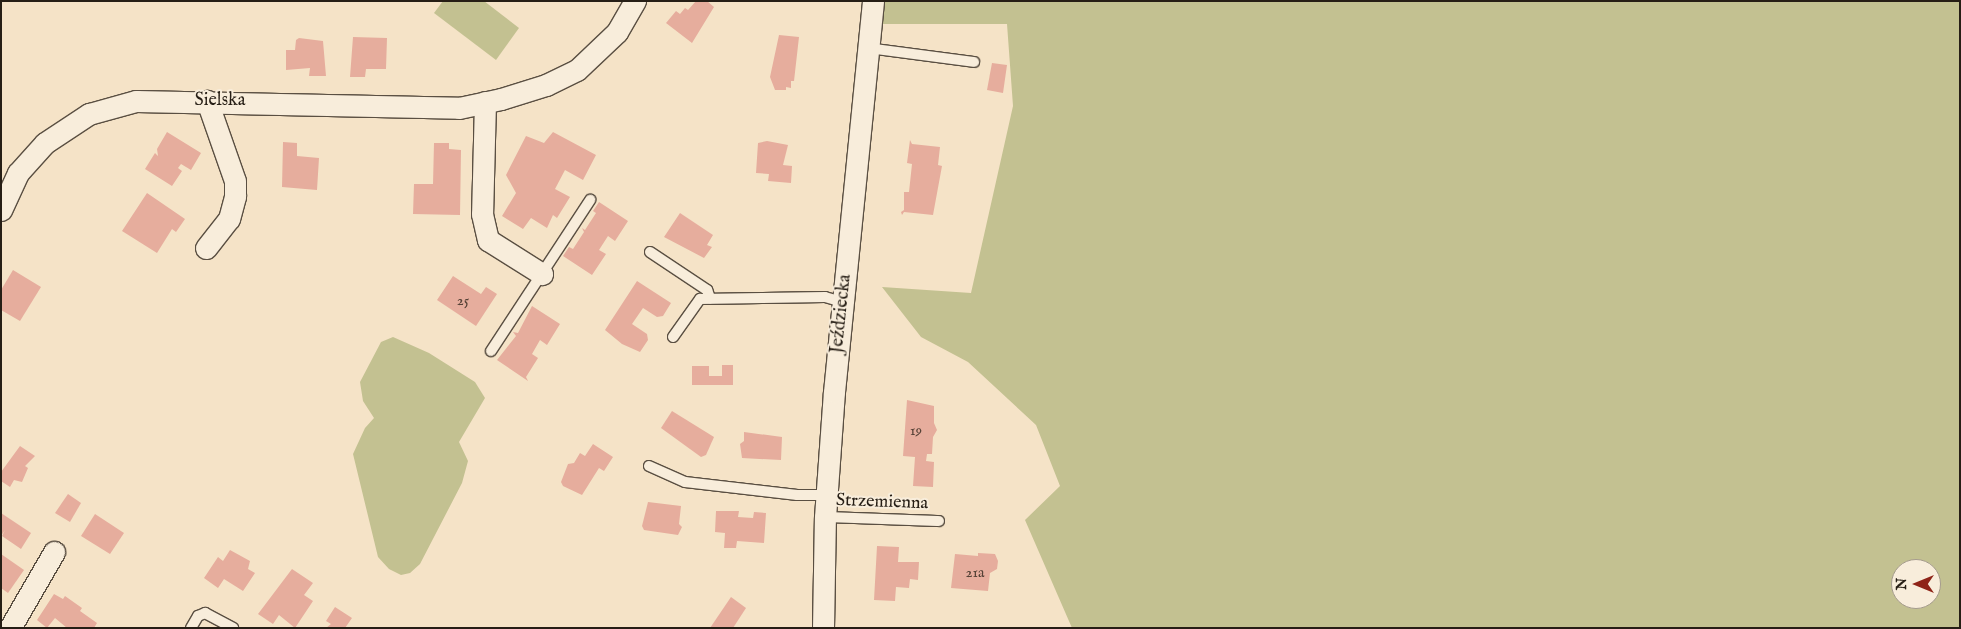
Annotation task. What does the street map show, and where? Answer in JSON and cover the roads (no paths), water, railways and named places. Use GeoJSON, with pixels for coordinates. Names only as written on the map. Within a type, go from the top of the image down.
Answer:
{"type":"FeatureCollection","features":[{"type":"Feature","properties":{"kind":"street","name":"Sielska"},"geometry":{"type":"LineString","coordinates":[[1,210],[18,173],[45,143],[88,114],[136,101],[207,101],[459,108],[546,85],[577,70],[617,32],[635,1]]}},
{"type":"Feature","properties":{"kind":"street","name":"Jeździecka"},"geometry":{"type":"LineString","coordinates":[[823,628],[825,517],[843,302],[872,1]]}},
{"type":"Feature","properties":{"kind":"street"},"geometry":{"type":"LineString","coordinates":[[206,248],[229,219],[235,196],[235,181],[207,101]]}},
{"type":"Feature","properties":{"kind":"street"},"geometry":{"type":"LineString","coordinates":[[486,102],[482,214],[488,240],[542,274]]}},
{"type":"Feature","properties":{"kind":"street"},"geometry":{"type":"LineString","coordinates":[[10,628],[54,552]]}},
{"type":"Feature","properties":{"kind":"lane"},"geometry":{"type":"LineString","coordinates":[[868,48],[974,62]]}},
{"type":"Feature","properties":{"kind":"lane"},"geometry":{"type":"LineString","coordinates":[[492,352],[590,200]]}},
{"type":"Feature","properties":{"kind":"lane"},"geometry":{"type":"LineString","coordinates":[[650,252],[707,290],[710,298]]}},
{"type":"Feature","properties":{"kind":"lane"},"geometry":{"type":"LineString","coordinates":[[672,337],[700,299],[825,297],[843,302]]}},
{"type":"Feature","properties":{"kind":"lane"},"geometry":{"type":"LineString","coordinates":[[649,466],[685,482],[797,495],[827,495]]}},
{"type":"Feature","properties":{"kind":"lane","name":"Strzemienna"},"geometry":{"type":"LineString","coordinates":[[825,517],[939,521]]}},
{"type":"Feature","properties":{"kind":"lane"},"geometry":{"type":"LineString","coordinates":[[191,628],[198,616],[205,613],[233,628]]}}]}
